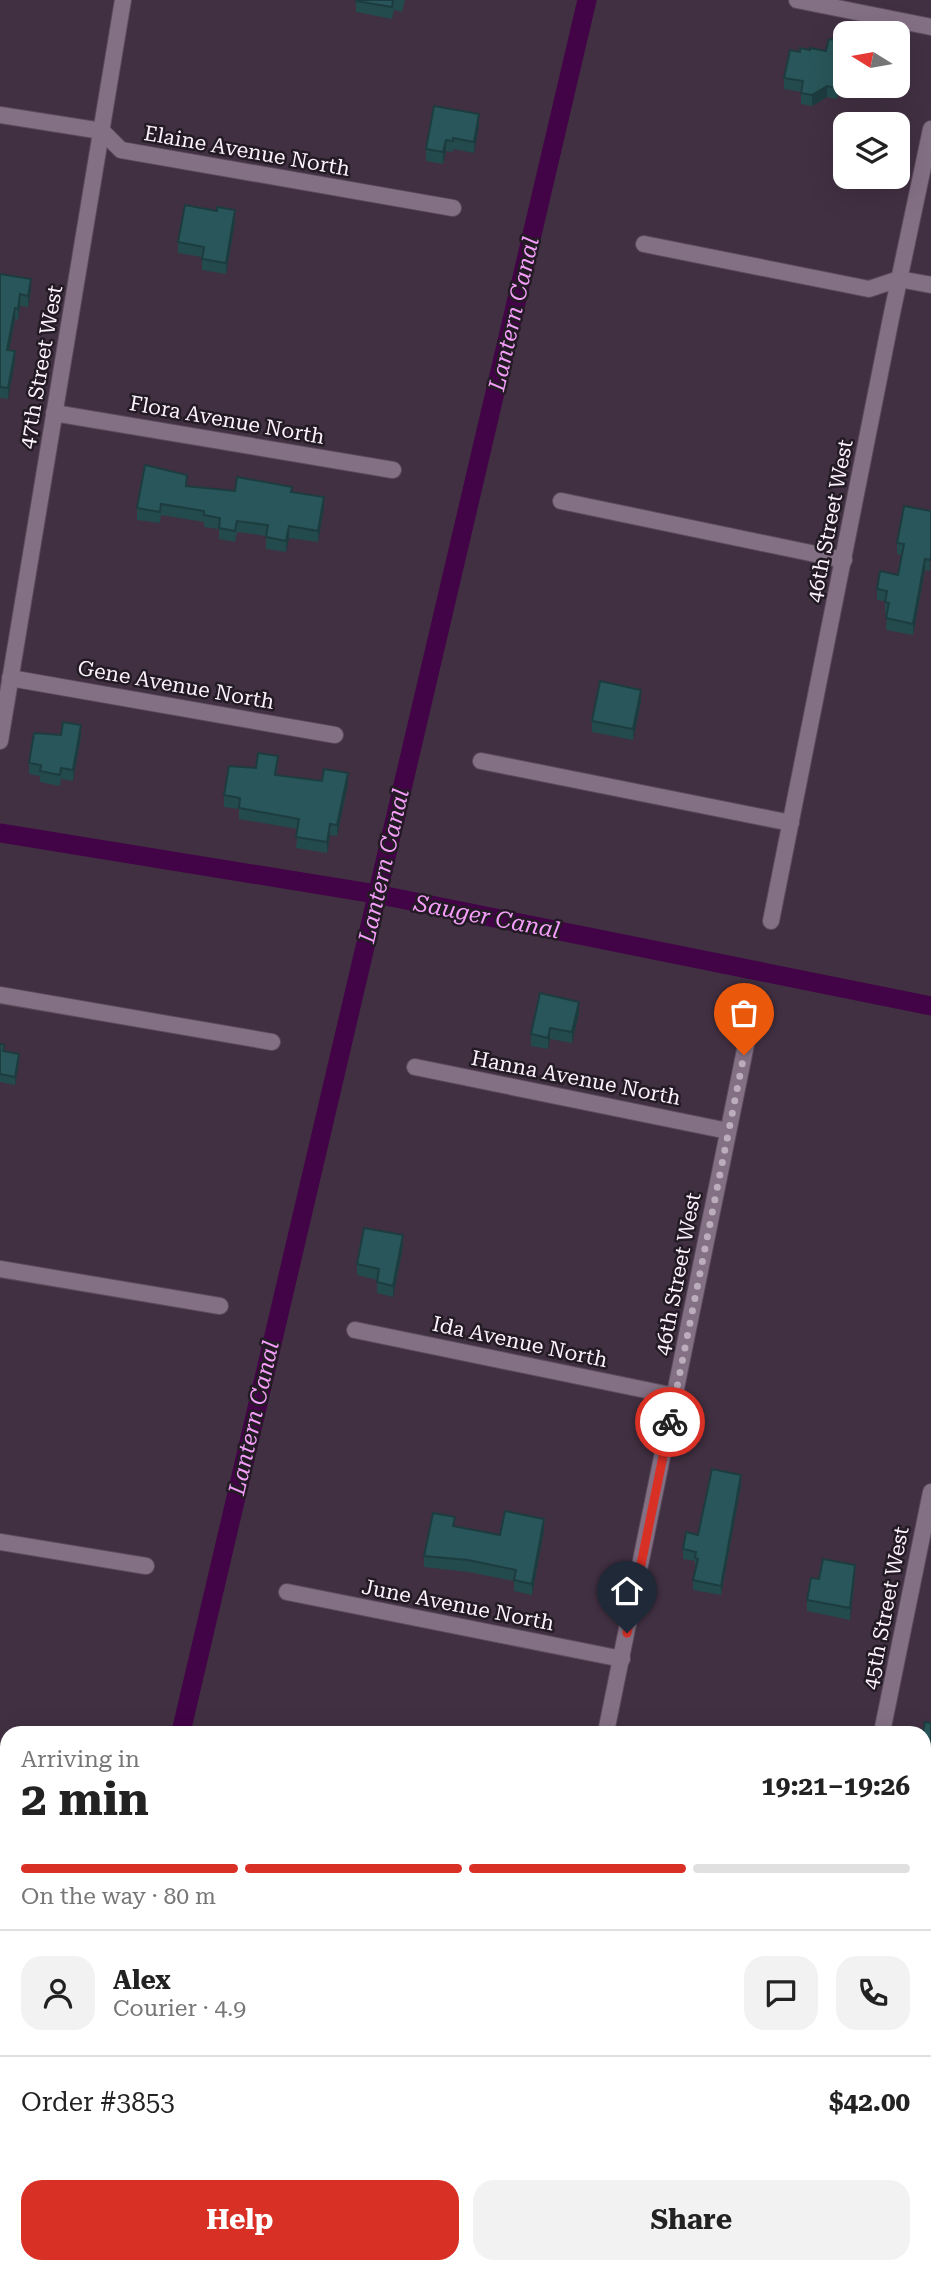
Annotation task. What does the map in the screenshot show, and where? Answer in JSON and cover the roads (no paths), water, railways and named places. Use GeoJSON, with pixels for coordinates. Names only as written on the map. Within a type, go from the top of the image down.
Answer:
{"type":"FeatureCollection","features":[{"type":"Feature","properties":{"kind":"street","name":"47th Street West"},"geometry":{"type":"LineString","coordinates":[[0,741],[123,0]]}},
{"type":"Feature","properties":{"kind":"street"},"geometry":{"type":"LineString","coordinates":[[797,0],[931,27]]}},
{"type":"Feature","properties":{"kind":"street","name":"Elaine Avenue North"},"geometry":{"type":"LineString","coordinates":[[0,115],[102,131],[121,150],[453,208]]}},
{"type":"Feature","properties":{"kind":"street","name":"46th Street West"},"geometry":{"type":"LineString","coordinates":[[771,920],[931,129]]}},
{"type":"Feature","properties":{"kind":"street"},"geometry":{"type":"LineString","coordinates":[[644,244],[869,289],[899,279],[931,285]]}},
{"type":"Feature","properties":{"kind":"street","name":"Flora Avenue North"},"geometry":{"type":"LineString","coordinates":[[54,413],[393,470]]}},
{"type":"Feature","properties":{"kind":"street"},"geometry":{"type":"LineString","coordinates":[[561,501],[844,560]]}},
{"type":"Feature","properties":{"kind":"street","name":"Gene Avenue North"},"geometry":{"type":"LineString","coordinates":[[10,678],[335,734]]}},
{"type":"Feature","properties":{"kind":"street"},"geometry":{"type":"LineString","coordinates":[[481,761],[791,823]]}},
{"type":"Feature","properties":{"kind":"street"},"geometry":{"type":"LineString","coordinates":[[0,995],[272,1042]]}},
{"type":"Feature","properties":{"kind":"street","name":"46th Street West"},"geometry":{"type":"LineString","coordinates":[[607,1726],[749,1030]]}},
{"type":"Feature","properties":{"kind":"street","name":"Hanna Avenue North"},"geometry":{"type":"LineString","coordinates":[[415,1067],[729,1131]]}},
{"type":"Feature","properties":{"kind":"street"},"geometry":{"type":"LineString","coordinates":[[0,1269],[220,1306]]}},
{"type":"Feature","properties":{"kind":"street","name":"Ida Avenue North"},"geometry":{"type":"LineString","coordinates":[[355,1330],[675,1396]]}},
{"type":"Feature","properties":{"kind":"street","name":"45th Street West"},"geometry":{"type":"LineString","coordinates":[[883,1726],[931,1492]]}},
{"type":"Feature","properties":{"kind":"street"},"geometry":{"type":"LineString","coordinates":[[0,1542],[146,1566]]}},
{"type":"Feature","properties":{"kind":"street","name":"June Avenue North"},"geometry":{"type":"LineString","coordinates":[[287,1592],[622,1659]]}},
{"type":"Feature","properties":{"kind":"waterway","name":"Lantern Canal"},"geometry":{"type":"LineString","coordinates":[[182,1726],[587,0]]}},
{"type":"Feature","properties":{"kind":"waterway","name":"Sauger Canal"},"geometry":{"type":"LineString","coordinates":[[0,833],[376,894],[931,1006]]}}]}
